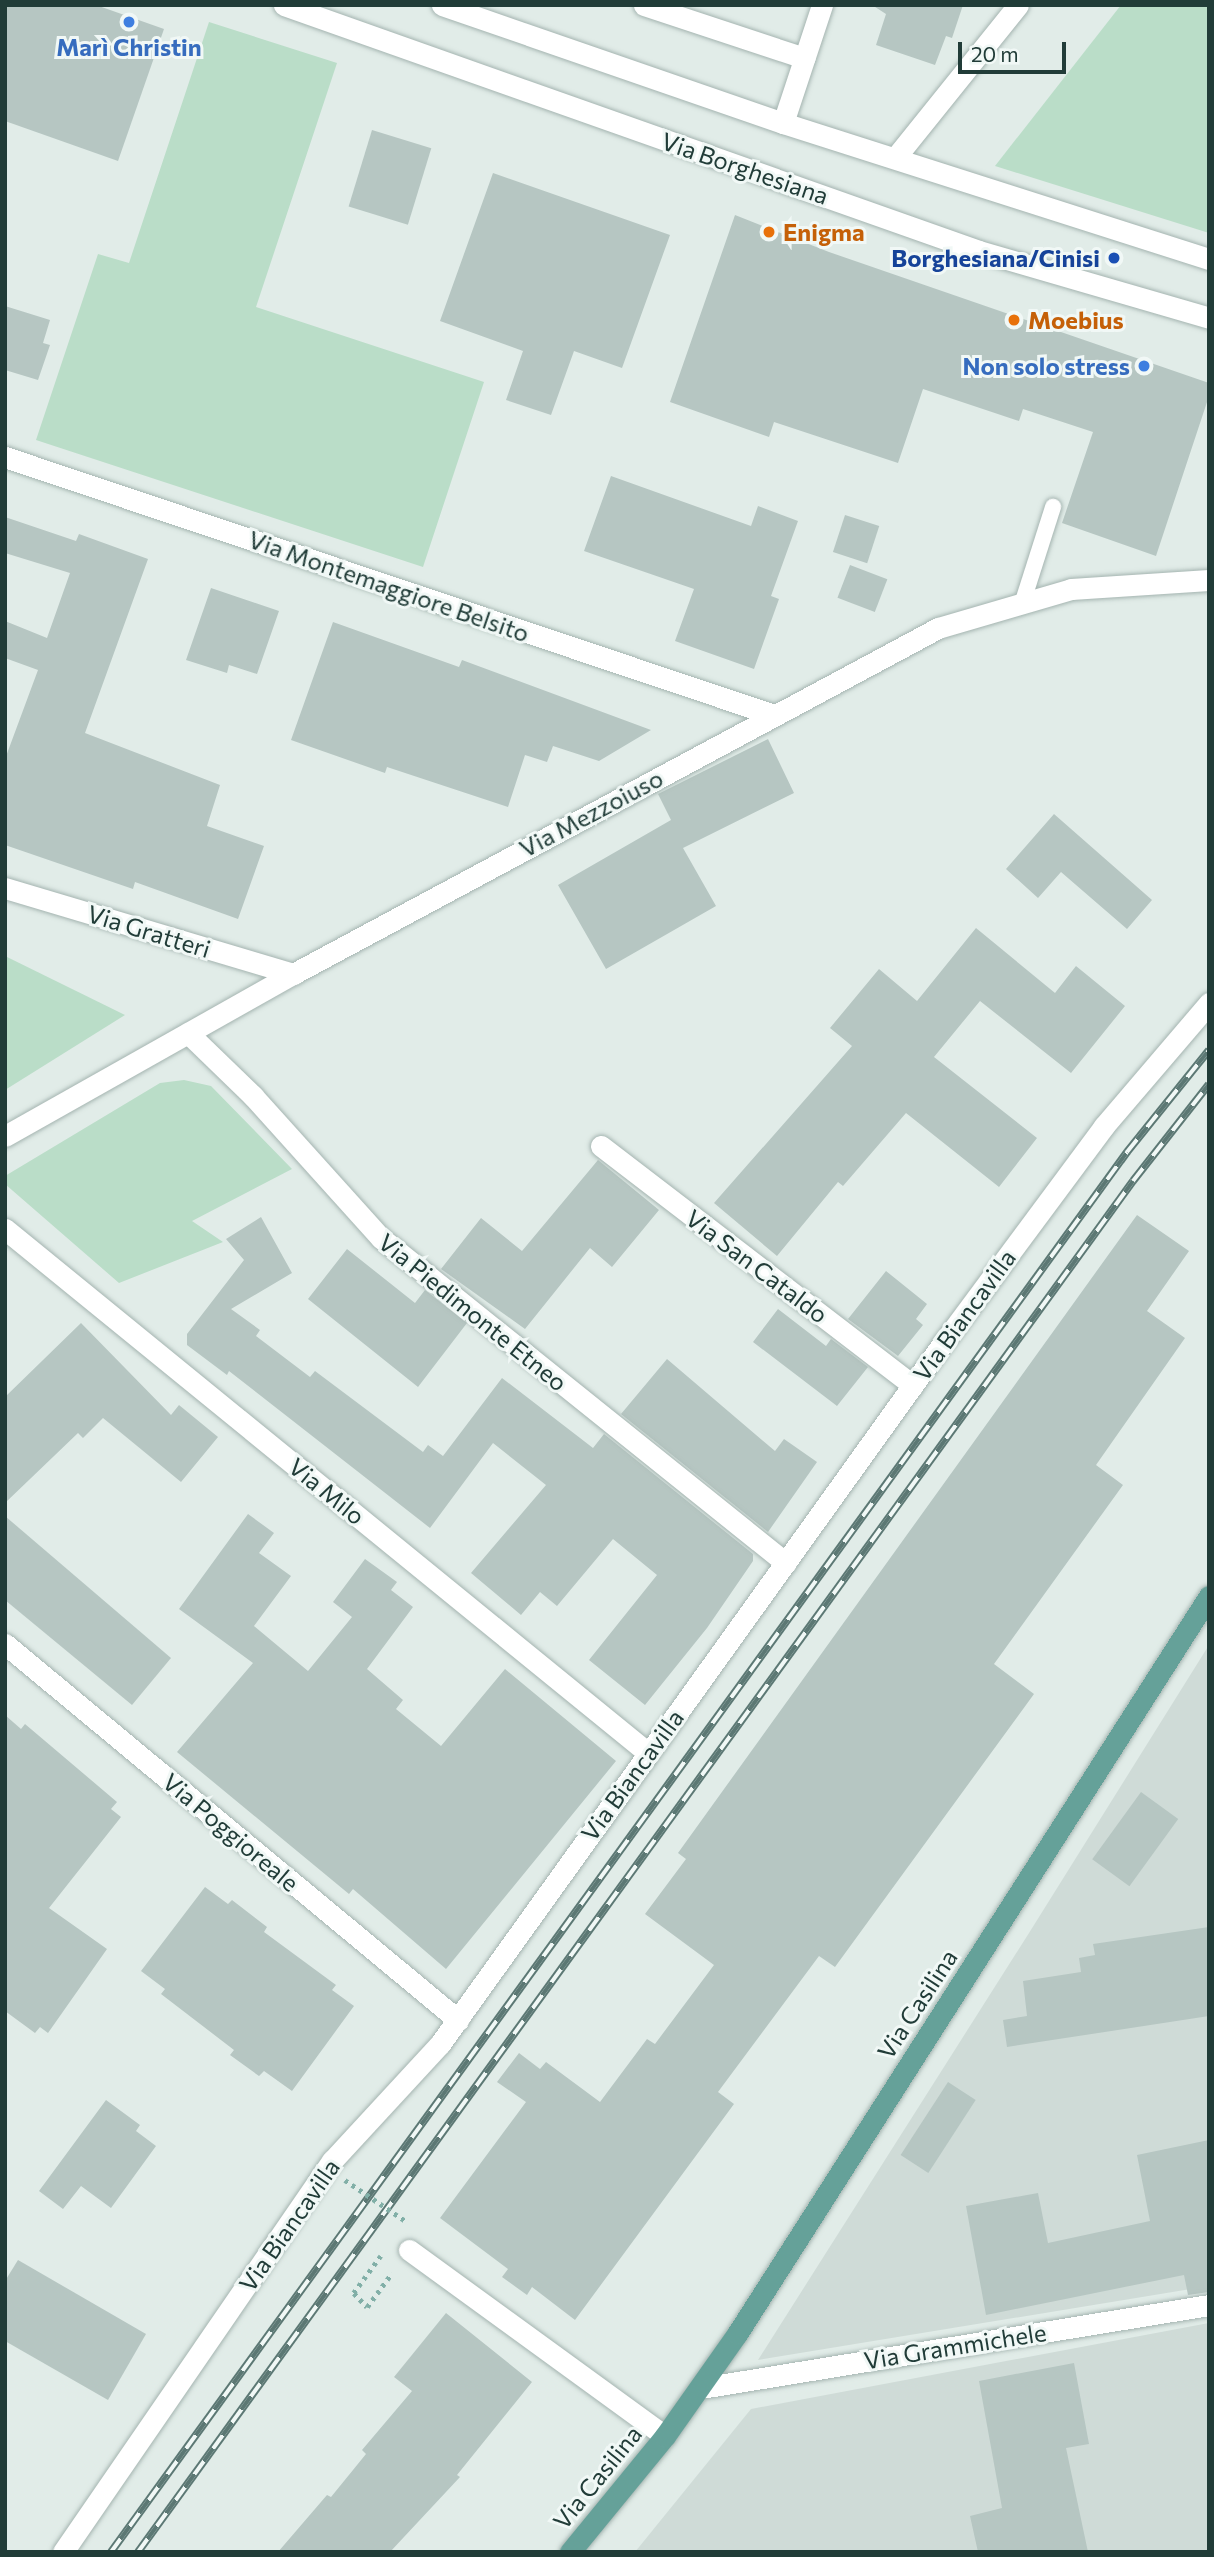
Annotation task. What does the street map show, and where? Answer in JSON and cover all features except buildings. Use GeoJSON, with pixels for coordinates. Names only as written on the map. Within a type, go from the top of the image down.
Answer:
{"type":"FeatureCollection","features":[{"type":"Feature","properties":{"kind":"main road","name":"Via Casilina"},"geometry":{"type":"LineString","coordinates":[[570,2552],[701,2388],[1209,1597]]}},
{"type":"Feature","properties":{"kind":"street","name":"Via Borghesiana"},"geometry":{"type":"LineString","coordinates":[[284,5],[979,251],[1209,318]]}},
{"type":"Feature","properties":{"kind":"street"},"geometry":{"type":"LineString","coordinates":[[442,5],[783,122],[1209,259]]}},
{"type":"Feature","properties":{"kind":"street"},"geometry":{"type":"LineString","coordinates":[[644,5],[804,58]]}},
{"type":"Feature","properties":{"kind":"street"},"geometry":{"type":"LineString","coordinates":[[783,122],[822,5]]}},
{"type":"Feature","properties":{"kind":"street"},"geometry":{"type":"LineString","coordinates":[[895,158],[1018,5]]}},
{"type":"Feature","properties":{"kind":"street","name":"Via Montemaggiore Belsito"},"geometry":{"type":"LineString","coordinates":[[5,457],[774,715]]}},
{"type":"Feature","properties":{"kind":"street","name":"Via Mezzoiuso"},"geometry":{"type":"LineString","coordinates":[[5,1136],[293,974],[938,628],[1023,601],[1097,585],[1209,580]]}},
{"type":"Feature","properties":{"kind":"street","name":"Via Gratteri"},"geometry":{"type":"LineString","coordinates":[[5,888],[293,974]]}},
{"type":"Feature","properties":{"kind":"street","name":"Via Biancavilla"},"geometry":{"type":"LineString","coordinates":[[63,2552],[332,2161],[421,2067],[458,2020],[913,1385],[1104,1126],[1209,1003]]}},
{"type":"Feature","properties":{"kind":"street","name":"Via Piedimonte Etneo"},"geometry":{"type":"LineString","coordinates":[[188,1032],[253,1096],[382,1238],[786,1563]]}},
{"type":"Feature","properties":{"kind":"street","name":"Via San Cataldo"},"geometry":{"type":"LineString","coordinates":[[601,1146],[913,1385]]}},
{"type":"Feature","properties":{"kind":"street","name":"Via Milo"},"geometry":{"type":"LineString","coordinates":[[5,1229],[648,1753]]}},
{"type":"Feature","properties":{"kind":"street","name":"Via Poggioreale"},"geometry":{"type":"LineString","coordinates":[[5,1644],[458,2020]]}},
{"type":"Feature","properties":{"kind":"street","name":"Via Casilina"},"geometry":{"type":"LineString","coordinates":[[409,2250],[665,2436]]}},
{"type":"Feature","properties":{"kind":"street","name":"Via Grammichele"},"geometry":{"type":"LineString","coordinates":[[701,2388],[1209,2305]]}},
{"type":"Feature","properties":{"kind":"lane"},"geometry":{"type":"LineString","coordinates":[[1023,601],[1054,507]]}},
{"type":"Feature","properties":{"kind":"path"},"geometry":{"type":"LineString","coordinates":[[345,2180],[407,2222]]}},
{"type":"Feature","properties":{"kind":"path"},"geometry":{"type":"LineString","coordinates":[[354,2293],[367,2307],[409,2250]]}},
{"type":"Feature","properties":{"kind":"shaded area"},"geometry":{"type":"Polygon","coordinates":[[[1209,1645],[1209,2286],[758,2360],[1029,1933],[1209,1645]]]}},
{"type":"Feature","properties":{"kind":"shaded area"},"geometry":{"type":"Polygon","coordinates":[[[1209,2323],[1209,2552],[635,2552],[751,2409],[1209,2323]]]}},
{"type":"Feature","properties":{"kind":"green space"},"geometry":{"type":"Polygon","coordinates":[[[1121,5],[1209,5],[1209,233],[995,166],[1121,5]]]}},
{"type":"Feature","properties":{"kind":"green space"},"geometry":{"type":"Polygon","coordinates":[[[209,22],[337,63],[256,307],[484,382],[423,567],[36,440],[98,254],[129,263],[209,22]]]}},
{"type":"Feature","properties":{"kind":"green space"},"geometry":{"type":"Polygon","coordinates":[[[5,956],[125,1015],[5,1090],[5,956]]]}},
{"type":"Feature","properties":{"kind":"green space"},"geometry":{"type":"Polygon","coordinates":[[[184,1080],[211,1086],[292,1169],[192,1221],[223,1242],[119,1283],[5,1184],[5,1176],[160,1083],[184,1080]]]}},
{"type":"Feature","properties":{"kind":"railway"},"geometry":{"type":"LineString","coordinates":[[111,2552],[1127,1152],[1209,1050]]}},
{"type":"Feature","properties":{"kind":"railway"},"geometry":{"type":"LineString","coordinates":[[138,2552],[1133,1181],[1209,1084]]}},
{"type":"Feature","properties":{"kind":"place","name":"Marì Christin"},"geometry":{"type":"Point","coordinates":[129,22]}},
{"type":"Feature","properties":{"kind":"place","name":"Enigma"},"geometry":{"type":"Point","coordinates":[769,232]}},
{"type":"Feature","properties":{"kind":"place","name":"Borghesiana/Cinisi"},"geometry":{"type":"Point","coordinates":[1114,258]}},
{"type":"Feature","properties":{"kind":"place","name":"Moebius"},"geometry":{"type":"Point","coordinates":[1014,320]}},
{"type":"Feature","properties":{"kind":"place","name":"Non solo stress"},"geometry":{"type":"Point","coordinates":[1144,366]}}]}
